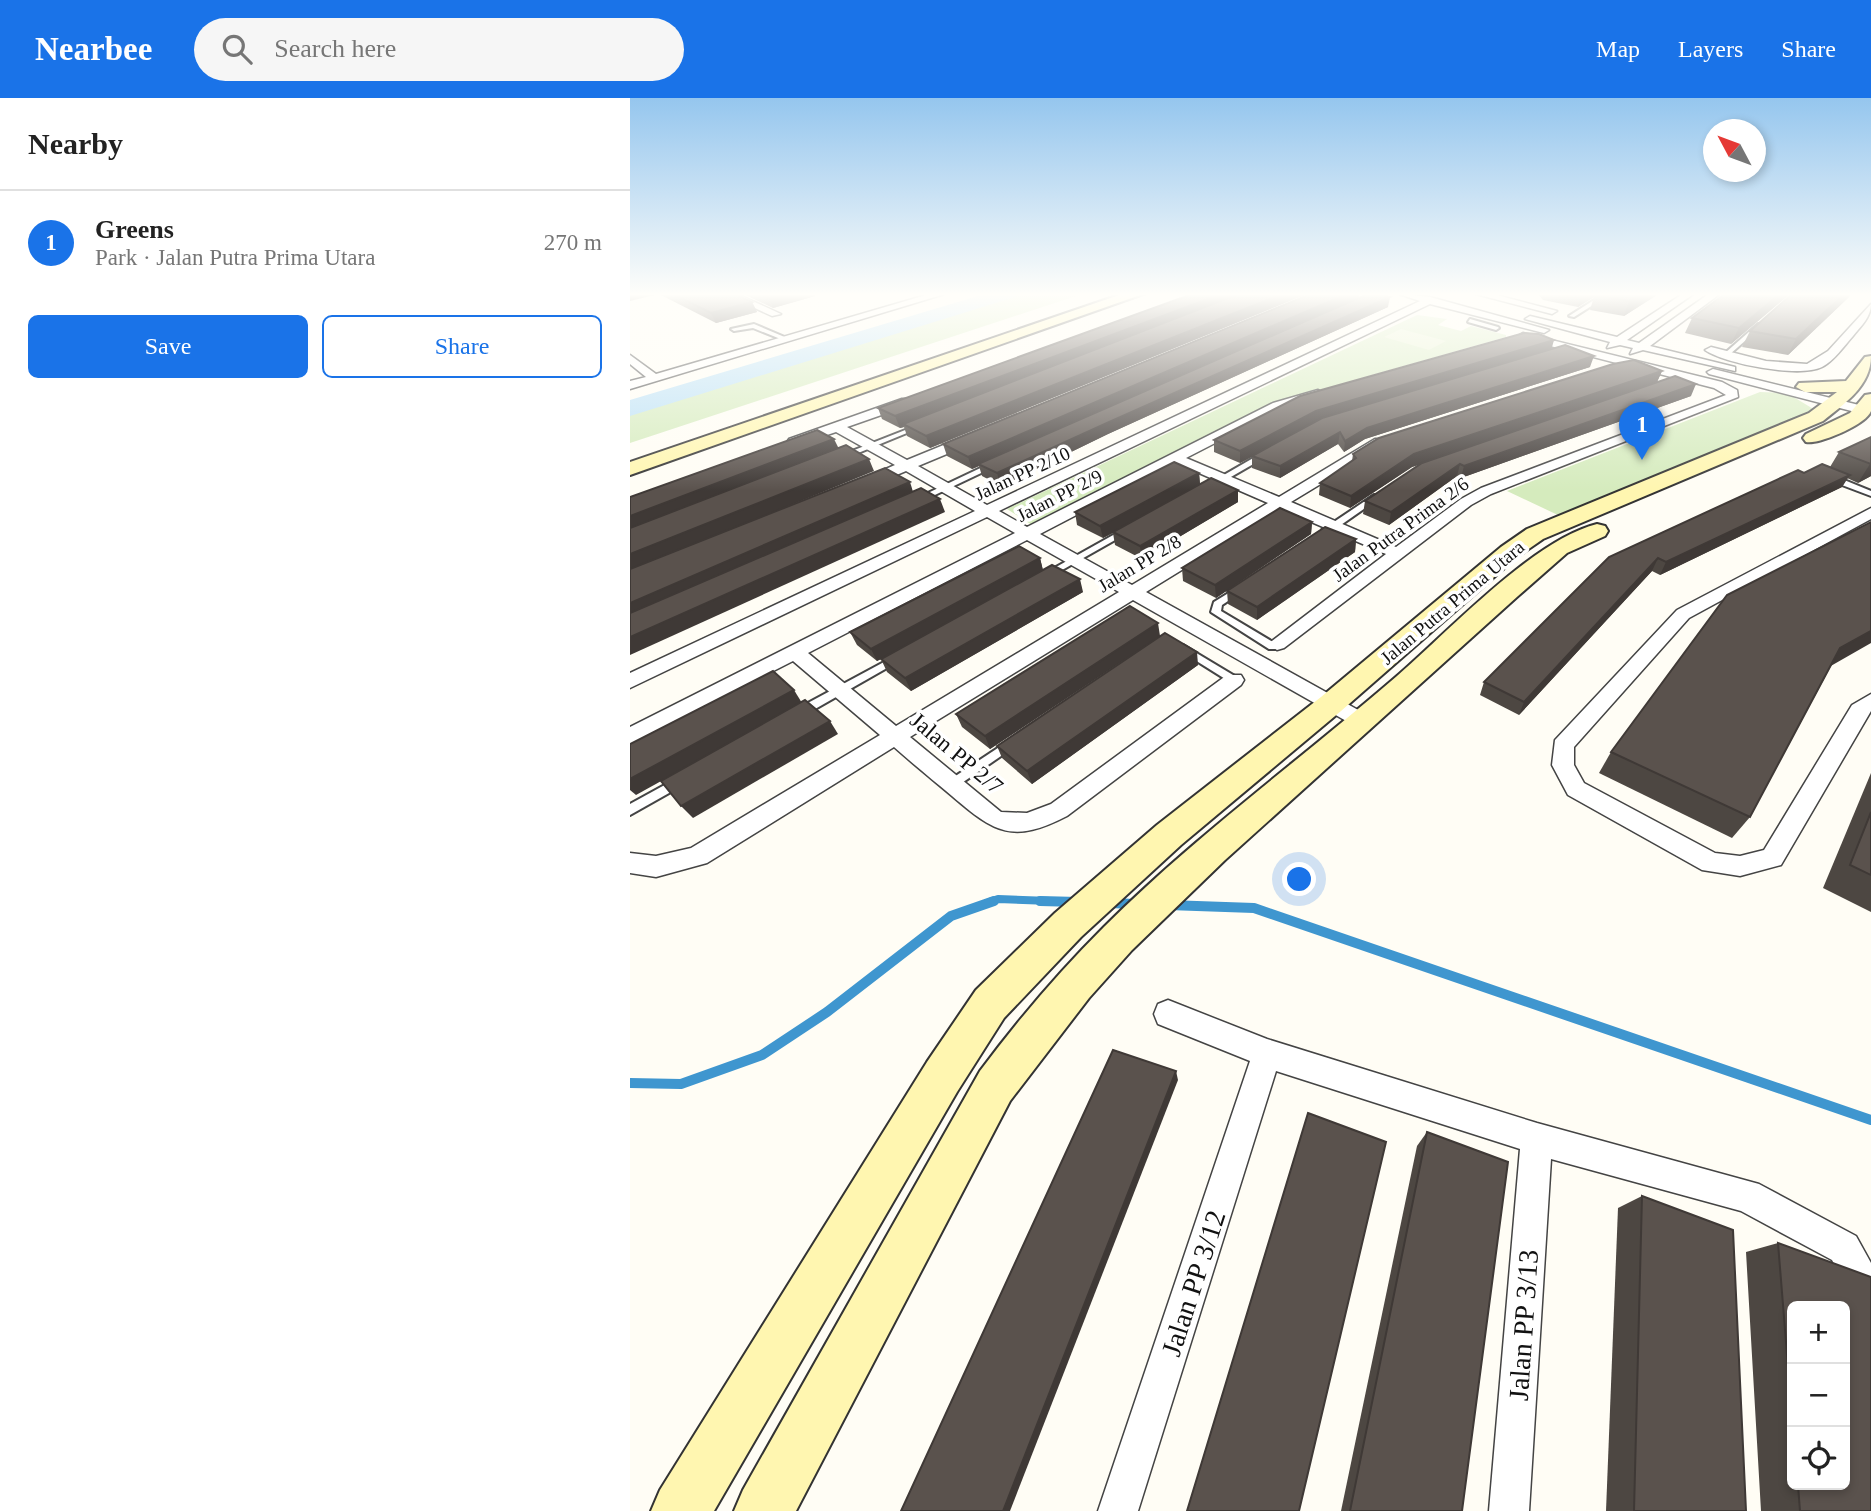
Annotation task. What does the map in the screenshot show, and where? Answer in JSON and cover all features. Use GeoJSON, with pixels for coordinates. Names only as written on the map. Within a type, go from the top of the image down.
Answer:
{"type":"FeatureCollection","features":[{"type":"Feature","properties":{"kind":"main road"},"geometry":{"type":"LineString","coordinates":[[630,459],[924,359]]}},
{"type":"Feature","properties":{"kind":"main road"},"geometry":{"type":"LineString","coordinates":[[630,469],[948,359]]}},
{"type":"Feature","properties":{"kind":"main road","name":"Jalan Putra Prima Utara"},"geometry":{"type":"LineString","coordinates":[[764,1511],[995,1086],[1032,1032],[1119,938],[1232,831],[1559,548],[1841,426],[1871,360]]}},
{"type":"Feature","properties":{"kind":"main road"},"geometry":{"type":"LineString","coordinates":[[1801,391],[1820,406],[1851,402]]}},
{"type":"Feature","properties":{"kind":"main road"},"geometry":{"type":"LineString","coordinates":[[1801,391],[1851,402]]}},
{"type":"Feature","properties":{"kind":"main road","name":"Jalan Putra Prima Utara"},"geometry":{"type":"LineString","coordinates":[[681,1511],[990,1004],[1068,925],[1169,835],[1331,704],[1509,552],[1535,534],[1851,402]]}},
{"type":"Feature","properties":{"kind":"street"},"geometry":{"type":"LineString","coordinates":[[631,359],[653,377]]}},
{"type":"Feature","properties":{"kind":"street"},"geometry":{"type":"LineString","coordinates":[[630,385],[716,359]]}},
{"type":"Feature","properties":{"kind":"street","name":"Jalan PP 2/10"},"geometry":{"type":"LineString","coordinates":[[630,681],[1302,359]]}},
{"type":"Feature","properties":{"kind":"street"},"geometry":{"type":"LineString","coordinates":[[1590,374],[1623,359]]}},
{"type":"Feature","properties":{"kind":"street"},"geometry":{"type":"LineString","coordinates":[[1645,359],[1686,377]]}},
{"type":"Feature","properties":{"kind":"street"},"geometry":{"type":"LineString","coordinates":[[1656,359],[1801,391]]}},
{"type":"Feature","properties":{"kind":"street"},"geometry":{"type":"LineString","coordinates":[[1748,359],[1779,366],[1806,368],[1824,359]]}},
{"type":"Feature","properties":{"kind":"street","name":"Jalan Putra Prima 2/6"},"geometry":{"type":"LineString","coordinates":[[1277,644],[1466,502],[1486,491],[1732,397],[1733,393],[1718,385],[1686,377]]}},
{"type":"Feature","properties":{"kind":"street","name":"Jalan PP 2/9"},"geometry":{"type":"LineString","coordinates":[[630,736],[1277,406],[1338,388]]}},
{"type":"Feature","properties":{"kind":"street"},"geometry":{"type":"LineString","coordinates":[[785,446],[917,398]]}},
{"type":"Feature","properties":{"kind":"street"},"geometry":{"type":"LineString","coordinates":[[837,427],[1362,721]]}},
{"type":"Feature","properties":{"kind":"street"},"geometry":{"type":"LineString","coordinates":[[844,492],[982,434]]}},
{"type":"Feature","properties":{"kind":"street","name":"Jalan PP 2/8"},"geometry":{"type":"LineString","coordinates":[[630,863],[643,868],[671,865],[698,856],[1371,445],[1399,436]]}},
{"type":"Feature","properties":{"kind":"street"},"geometry":{"type":"LineString","coordinates":[[1175,458],[1397,553]]}},
{"type":"Feature","properties":{"kind":"street"},"geometry":{"type":"LineString","coordinates":[[1870,703],[1859,710],[1772,859],[1740,866],[1711,863],[1576,789],[1563,765],[1563,746],[1683,614],[1871,513]]}},
{"type":"Feature","properties":{"kind":"street","name":"Jalan PP 2/7"},"geometry":{"type":"LineString","coordinates":[[794,652],[993,818],[1011,825],[1039,821],[1059,810],[1234,681]]}},
{"type":"Feature","properties":{"kind":"street"},"geometry":{"type":"LineString","coordinates":[[1168,1014],[1267,1054],[1537,1139],[1747,1196],[1844,1248],[1871,1298]]}},
{"type":"Feature","properties":{"kind":"street","name":"Jalan PP 3/12"},"geometry":{"type":"LineString","coordinates":[[1118,1511],[1267,1054]]}},
{"type":"Feature","properties":{"kind":"street","name":"Jalan PP 3/13"},"geometry":{"type":"LineString","coordinates":[[1509,1511],[1537,1139]]}},
{"type":"Feature","properties":{"kind":"lane"},"geometry":{"type":"LineString","coordinates":[[1662,385],[1686,377]]}},
{"type":"Feature","properties":{"kind":"lane"},"geometry":{"type":"LineString","coordinates":[[831,461],[933,421]]}},
{"type":"Feature","properties":{"kind":"lane"},"geometry":{"type":"LineString","coordinates":[[1200,491],[1270,452]]}},
{"type":"Feature","properties":{"kind":"lane"},"geometry":{"type":"LineString","coordinates":[[907,504],[1005,461]]}},
{"type":"Feature","properties":{"kind":"lane"},"geometry":{"type":"LineString","coordinates":[[1816,471],[1871,494]]}},
{"type":"Feature","properties":{"kind":"lane"},"geometry":{"type":"LineString","coordinates":[[1313,540],[1385,492]]}},
{"type":"Feature","properties":{"kind":"lane"},"geometry":{"type":"LineString","coordinates":[[1039,579],[1131,528]]}},
{"type":"Feature","properties":{"kind":"lane"},"geometry":{"type":"LineString","coordinates":[[1249,583],[1217,604],[1216,612],[1273,647],[1277,644]]}},
{"type":"Feature","properties":{"kind":"lane"},"geometry":{"type":"LineString","coordinates":[[1169,640],[1234,681]]}},
{"type":"Feature","properties":{"kind":"lane"},"geometry":{"type":"LineString","coordinates":[[793,717],[910,651]]}},
{"type":"Feature","properties":{"kind":"lane"},"geometry":{"type":"LineString","coordinates":[[952,784],[1021,736]]}},
{"type":"Feature","properties":{"kind":"lane"},"geometry":{"type":"LineString","coordinates":[[630,810],[688,777]]}},
{"type":"Feature","properties":{"kind":"green space"},"geometry":{"type":"Polygon","coordinates":[[[786,359],[885,359],[630,443],[630,407],[786,359]]]}},
{"type":"Feature","properties":{"kind":"green space"},"geometry":{"type":"Polygon","coordinates":[[[1324,359],[1429,359],[1281,401],[1032,525],[1007,509],[1324,359]]]}},
{"type":"Feature","properties":{"kind":"green space"},"geometry":{"type":"Polygon","coordinates":[[[1760,392],[1787,393],[1815,410],[1797,421],[1560,516],[1507,491],[1760,392]]]}},
{"type":"Feature","properties":{"kind":"building"},"geometry":{"type":"Polygon","coordinates":[[[1013,359],[1048,359],[895,416],[878,408],[1013,359]]]}},
{"type":"Feature","properties":{"kind":"building"},"geometry":{"type":"Polygon","coordinates":[[[1071,359],[1119,359],[926,436],[903,424],[1071,359]]]}},
{"type":"Feature","properties":{"kind":"building"},"geometry":{"type":"Polygon","coordinates":[[[1151,359],[1196,359],[968,457],[943,444],[1151,359]]]}},
{"type":"Feature","properties":{"kind":"building"},"geometry":{"type":"Polygon","coordinates":[[[1219,359],[1251,359],[997,473],[978,464],[1219,359]]]}},
{"type":"Feature","properties":{"kind":"building"},"geometry":{"type":"Polygon","coordinates":[[[1432,359],[1491,359],[1316,411],[1240,451],[1214,440],[1300,396],[1432,359]]]}},
{"type":"Feature","properties":{"kind":"building"},"geometry":{"type":"Polygon","coordinates":[[[1519,359],[1585,359],[1367,428],[1345,441],[1340,432],[1280,466],[1252,456],[1322,418],[1519,359]]]}},
{"type":"Feature","properties":{"kind":"building"},"geometry":{"type":"Polygon","coordinates":[[[1634,360],[1662,371],[1414,454],[1351,496],[1320,483],[1356,458],[1353,454],[1379,438],[1613,364],[1634,360]]]}},
{"type":"Feature","properties":{"kind":"building"},"geometry":{"type":"Polygon","coordinates":[[[1675,376],[1696,384],[1464,466],[1460,464],[1391,512],[1365,501],[1422,463],[1675,376]]]}},
{"type":"Feature","properties":{"kind":"building"},"geometry":{"type":"Polygon","coordinates":[[[817,430],[834,439],[630,516],[630,497],[817,430]]]}},
{"type":"Feature","properties":{"kind":"building"},"geometry":{"type":"Polygon","coordinates":[[[1871,437],[1871,464],[1839,452],[1871,437]]]}},
{"type":"Feature","properties":{"kind":"building"},"geometry":{"type":"Polygon","coordinates":[[[846,445],[869,459],[630,554],[630,528],[846,445]]]}},
{"type":"Feature","properties":{"kind":"building"},"geometry":{"type":"Polygon","coordinates":[[[1174,462],[1199,473],[1100,526],[1075,512],[1174,462]]]}},
{"type":"Feature","properties":{"kind":"building"},"geometry":{"type":"Polygon","coordinates":[[[1822,464],[1850,475],[1666,562],[1658,558],[1524,702],[1484,682],[1609,557],[1798,470],[1804,473],[1822,464]]]}},
{"type":"Feature","properties":{"kind":"building"},"geometry":{"type":"Polygon","coordinates":[[[885,468],[910,482],[630,603],[630,569],[885,468]]]}},
{"type":"Feature","properties":{"kind":"building"},"geometry":{"type":"Polygon","coordinates":[[[1211,478],[1238,490],[1140,546],[1113,532],[1211,478]]]}},
{"type":"Feature","properties":{"kind":"building"},"geometry":{"type":"Polygon","coordinates":[[[921,488],[940,499],[630,637],[630,613],[921,488]]]}},
{"type":"Feature","properties":{"kind":"building"},"geometry":{"type":"Polygon","coordinates":[[[1280,508],[1312,522],[1215,585],[1182,568],[1280,508]]]}},
{"type":"Feature","properties":{"kind":"building"},"geometry":{"type":"Polygon","coordinates":[[[1871,522],[1871,631],[1840,648],[1750,817],[1611,752],[1727,595],[1871,522]]]}},
{"type":"Feature","properties":{"kind":"building"},"geometry":{"type":"Polygon","coordinates":[[[1325,527],[1356,539],[1257,607],[1227,591],[1325,527]]]}},
{"type":"Feature","properties":{"kind":"building"},"geometry":{"type":"Polygon","coordinates":[[[1019,546],[1040,558],[871,649],[850,632],[1019,546]]]}},
{"type":"Feature","properties":{"kind":"building"},"geometry":{"type":"Polygon","coordinates":[[[1052,565],[1080,579],[905,678],[881,659],[1052,565]]]}},
{"type":"Feature","properties":{"kind":"building"},"geometry":{"type":"Polygon","coordinates":[[[1130,606],[1158,623],[985,736],[956,714],[1130,606]]]}},
{"type":"Feature","properties":{"kind":"building"},"geometry":{"type":"Polygon","coordinates":[[[1165,633],[1197,652],[1027,771],[997,746],[1165,633]]]}},
{"type":"Feature","properties":{"kind":"building"},"geometry":{"type":"Polygon","coordinates":[[[773,671],[794,690],[630,779],[630,744],[773,671]]]}},
{"type":"Feature","properties":{"kind":"building"},"geometry":{"type":"Polygon","coordinates":[[[805,700],[830,721],[681,806],[661,781],[805,700]]]}},
{"type":"Feature","properties":{"kind":"building"},"geometry":{"type":"Polygon","coordinates":[[[1871,812],[1871,875],[1850,865],[1871,812]]]}},
{"type":"Feature","properties":{"kind":"building"},"geometry":{"type":"Polygon","coordinates":[[[1113,1050],[1176,1071],[1003,1511],[901,1511],[1113,1050]]]}},
{"type":"Feature","properties":{"kind":"building"},"geometry":{"type":"Polygon","coordinates":[[[1308,1113],[1386,1142],[1299,1511],[1187,1511],[1308,1113]]]}},
{"type":"Feature","properties":{"kind":"building"},"geometry":{"type":"Polygon","coordinates":[[[1427,1132],[1508,1162],[1462,1511],[1350,1511],[1427,1132]]]}},
{"type":"Feature","properties":{"kind":"building"},"geometry":{"type":"Polygon","coordinates":[[[1642,1196],[1733,1230],[1746,1511],[1634,1511],[1642,1196]]]}},
{"type":"Feature","properties":{"kind":"building"},"geometry":{"type":"Polygon","coordinates":[[[1778,1243],[1871,1277],[1871,1511],[1800,1511],[1798,1490],[1850,1490],[1850,1301],[1787,1301],[1787,1354],[1778,1243]]]}},
{"type":"Feature","properties":{"kind":"waterway"},"geometry":{"type":"LineString","coordinates":[[630,408],[791,359]]}},
{"type":"Feature","properties":{"kind":"waterway"},"geometry":{"type":"LineString","coordinates":[[989,902],[998,899],[1078,902],[1040,901]]}},
{"type":"Feature","properties":{"kind":"waterway"},"geometry":{"type":"LineString","coordinates":[[630,1083],[681,1084],[762,1055],[827,1012],[951,916],[994,901]]}},
{"type":"Feature","properties":{"kind":"waterway"},"geometry":{"type":"LineString","coordinates":[[1108,903],[1137,904]]}},
{"type":"Feature","properties":{"kind":"waterway"},"geometry":{"type":"LineString","coordinates":[[1168,905],[1254,908],[1871,1120]]}},
{"type":"Feature","properties":{"kind":"place","name":"Greens"},"geometry":{"type":"Point","coordinates":[1642,460]}}]}
